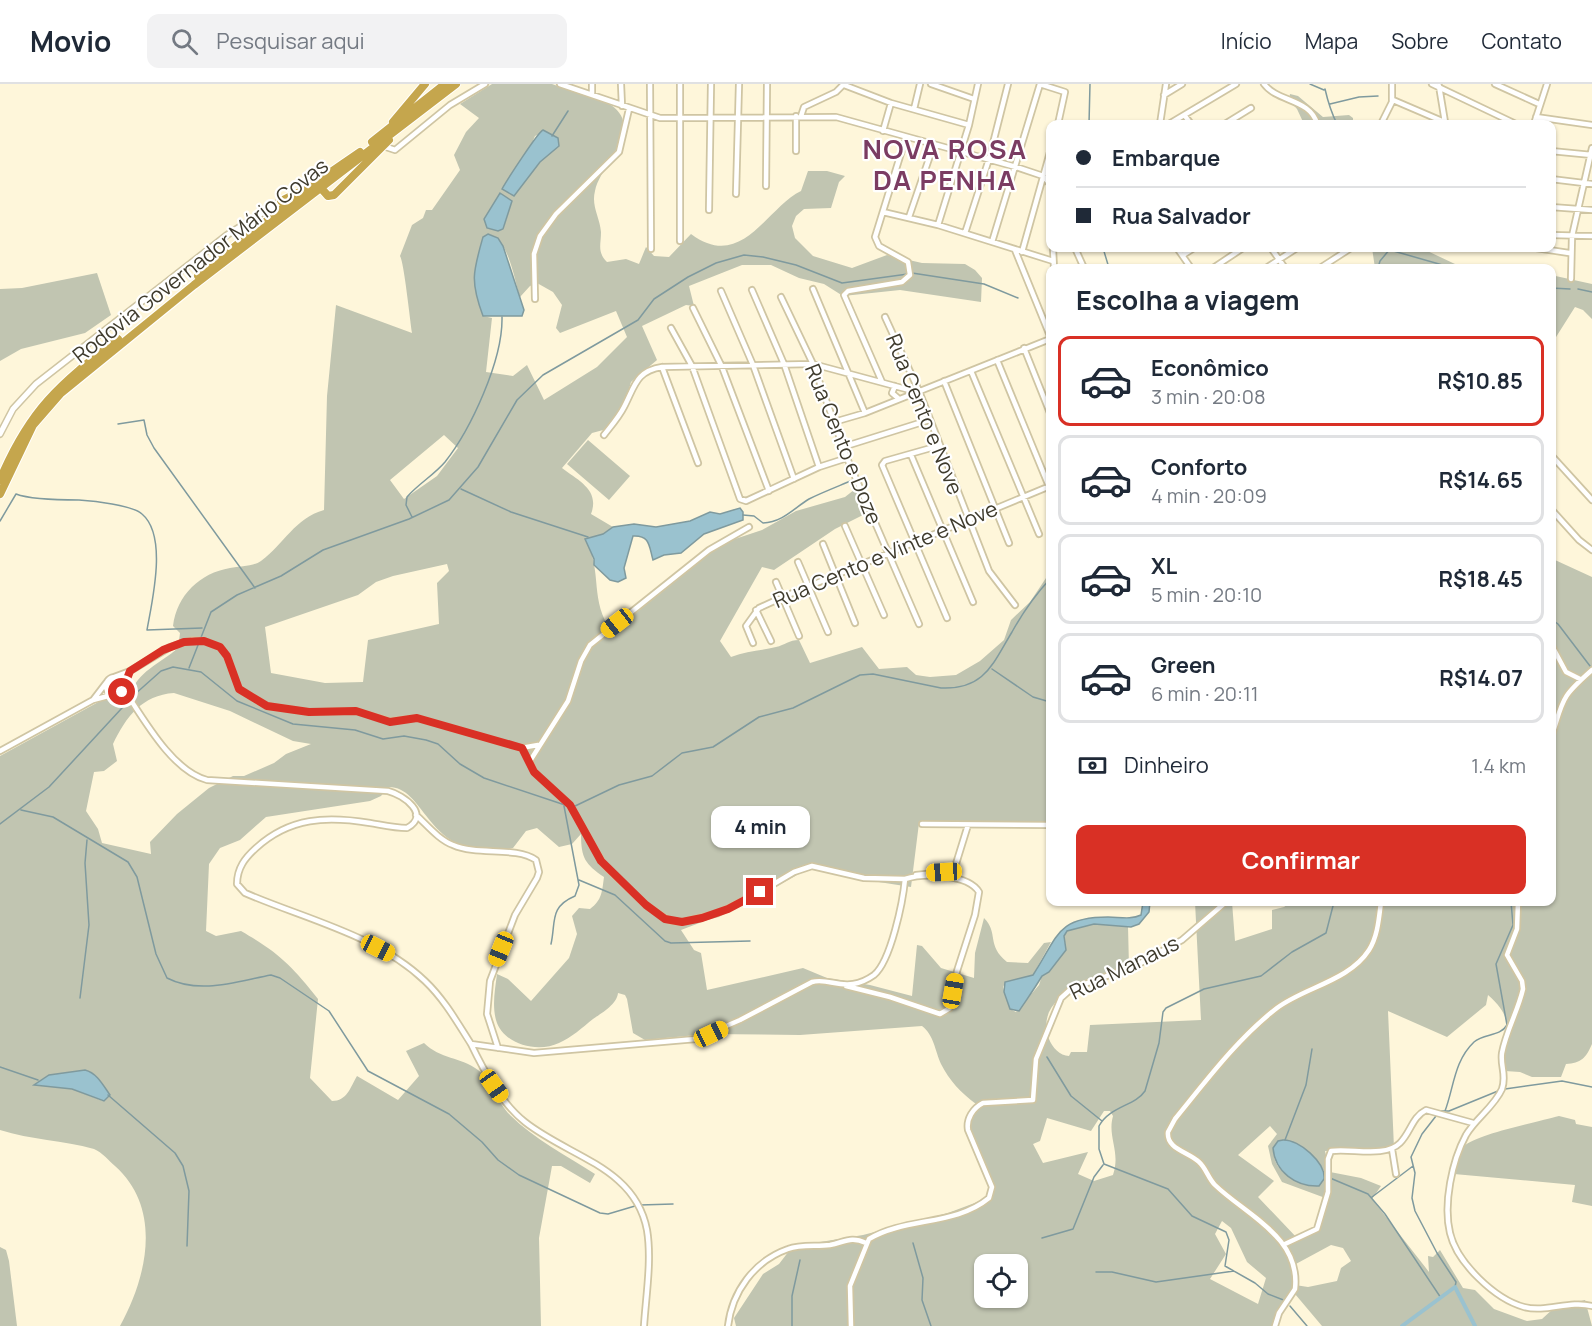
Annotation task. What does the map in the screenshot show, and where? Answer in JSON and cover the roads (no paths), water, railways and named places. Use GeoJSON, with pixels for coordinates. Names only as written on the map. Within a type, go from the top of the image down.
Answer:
{"type":"FeatureCollection","features":[{"type":"Feature","properties":{"kind":"highway"},"geometry":{"type":"LineString","coordinates":[[329,174],[321,188],[326,194],[334,195],[383,146],[397,115],[425,84]]}},
{"type":"Feature","properties":{"kind":"highway","name":"Rodovia Governador Mário Covas"},"geometry":{"type":"LineString","coordinates":[[0,494],[24,440],[39,417],[60,394],[185,292],[321,188],[445,84]]}},
{"type":"Feature","properties":{"kind":"highway","name":"Rodovia Governador Mário Covas"},"geometry":{"type":"LineString","coordinates":[[0,480],[31,419],[58,388],[284,203],[456,84]]}},
{"type":"Feature","properties":{"kind":"street"},"geometry":{"type":"LineString","coordinates":[[383,146],[395,150],[450,105],[485,84]]}},
{"type":"Feature","properties":{"kind":"street"},"geometry":{"type":"LineString","coordinates":[[592,84],[592,95]]}},
{"type":"Feature","properties":{"kind":"street"},"geometry":{"type":"LineString","coordinates":[[621,84],[622,106]]}},
{"type":"Feature","properties":{"kind":"street"},"geometry":{"type":"LineString","coordinates":[[650,84],[651,249]]}},
{"type":"Feature","properties":{"kind":"street"},"geometry":{"type":"LineString","coordinates":[[680,84],[680,241]]}},
{"type":"Feature","properties":{"kind":"street"},"geometry":{"type":"LineString","coordinates":[[709,210],[711,84]]}},
{"type":"Feature","properties":{"kind":"street"},"geometry":{"type":"LineString","coordinates":[[736,194],[740,84]]}},
{"type":"Feature","properties":{"kind":"street"},"geometry":{"type":"LineString","coordinates":[[766,186],[767,84]]}},
{"type":"Feature","properties":{"kind":"street"},"geometry":{"type":"LineString","coordinates":[[796,151],[798,116],[804,107],[836,92],[844,84],[891,103],[969,125]]}},
{"type":"Feature","properties":{"kind":"street"},"geometry":{"type":"LineString","coordinates":[[914,109],[920,84]]}},
{"type":"Feature","properties":{"kind":"street"},"geometry":{"type":"LineString","coordinates":[[931,84],[974,99]]}},
{"type":"Feature","properties":{"kind":"street"},"geometry":{"type":"LineString","coordinates":[[938,225],[969,125],[978,84]]}},
{"type":"Feature","properties":{"kind":"street"},"geometry":{"type":"LineString","coordinates":[[965,233],[989,159],[1008,84]]}},
{"type":"Feature","properties":{"kind":"street"},"geometry":{"type":"LineString","coordinates":[[992,242],[1040,84],[1065,92],[1059,120]]}},
{"type":"Feature","properties":{"kind":"street"},"geometry":{"type":"LineString","coordinates":[[1161,120],[1166,84]]}},
{"type":"Feature","properties":{"kind":"street"},"geometry":{"type":"LineString","coordinates":[[1164,95],[1182,84]]}},
{"type":"Feature","properties":{"kind":"street"},"geometry":{"type":"LineString","coordinates":[[1177,120],[1236,84]]}},
{"type":"Feature","properties":{"kind":"street"},"geometry":{"type":"LineString","coordinates":[[1264,84],[1270,91],[1297,103],[1313,115],[1315,120]]}},
{"type":"Feature","properties":{"kind":"street"},"geometry":{"type":"LineString","coordinates":[[1385,120],[1393,100],[1392,84]]}},
{"type":"Feature","properties":{"kind":"street"},"geometry":{"type":"LineString","coordinates":[[1432,84],[1508,120]]}},
{"type":"Feature","properties":{"kind":"street"},"geometry":{"type":"LineString","coordinates":[[1495,84],[1539,104]]}},
{"type":"Feature","properties":{"kind":"street"},"geometry":{"type":"LineString","coordinates":[[1535,120],[1547,84]]}},
{"type":"Feature","properties":{"kind":"street"},"geometry":{"type":"LineString","coordinates":[[563,85],[651,117],[681,119],[768,116],[836,117],[1016,167],[1043,176],[1046,179]]}},
{"type":"Feature","properties":{"kind":"street"},"geometry":{"type":"LineString","coordinates":[[1439,86],[1445,120]]}},
{"type":"Feature","properties":{"kind":"street"},"geometry":{"type":"LineString","coordinates":[[1393,100],[1437,120]]}},
{"type":"Feature","properties":{"kind":"street"},"geometry":{"type":"LineString","coordinates":[[883,131],[891,103]]}},
{"type":"Feature","properties":{"kind":"street"},"geometry":{"type":"LineString","coordinates":[[1232,120],[1251,108]]}},
{"type":"Feature","properties":{"kind":"street"},"geometry":{"type":"LineString","coordinates":[[536,299],[534,254],[540,236],[556,214],[619,152],[629,109]]}},
{"type":"Feature","properties":{"kind":"street"},"geometry":{"type":"LineString","coordinates":[[1185,116],[1188,120]]}},
{"type":"Feature","properties":{"kind":"street"},"geometry":{"type":"LineString","coordinates":[[1536,117],[1592,125]]}},
{"type":"Feature","properties":{"kind":"street"},"geometry":{"type":"LineString","coordinates":[[882,382],[844,294],[902,282],[910,275],[908,262],[879,246],[875,237],[906,137]]}},
{"type":"Feature","properties":{"kind":"street"},"geometry":{"type":"LineString","coordinates":[[909,217],[934,144]]}},
{"type":"Feature","properties":{"kind":"street"},"geometry":{"type":"LineString","coordinates":[[1571,279],[1569,253],[1582,184],[1592,148]]}},
{"type":"Feature","properties":{"kind":"street"},"geometry":{"type":"LineString","coordinates":[[1556,152],[1591,155]]}},
{"type":"Feature","properties":{"kind":"street"},"geometry":{"type":"LineString","coordinates":[[1022,252],[1046,166]]}},
{"type":"Feature","properties":{"kind":"street"},"geometry":{"type":"LineString","coordinates":[[1556,180],[1592,184]]}},
{"type":"Feature","properties":{"kind":"street"},"geometry":{"type":"LineString","coordinates":[[0,434],[13,409],[36,384],[227,236],[284,203]]}},
{"type":"Feature","properties":{"kind":"street"},"geometry":{"type":"LineString","coordinates":[[1556,207],[1592,210]]}},
{"type":"Feature","properties":{"kind":"street"},"geometry":{"type":"LineString","coordinates":[[883,212],[938,225],[1053,261]]}},
{"type":"Feature","properties":{"kind":"street"},"geometry":{"type":"LineString","coordinates":[[1556,235],[1592,236]]}},
{"type":"Feature","properties":{"kind":"street"},"geometry":{"type":"LineString","coordinates":[[1015,250],[1046,328]]}},
{"type":"Feature","properties":{"kind":"street"},"geometry":{"type":"LineString","coordinates":[[1556,251],[1569,253]]}},
{"type":"Feature","properties":{"kind":"street"},"geometry":{"type":"LineString","coordinates":[[1053,252],[1053,264]]}},
{"type":"Feature","properties":{"kind":"street"},"geometry":{"type":"LineString","coordinates":[[1181,252],[1189,264]]}},
{"type":"Feature","properties":{"kind":"street"},"geometry":{"type":"LineString","coordinates":[[1183,255],[1188,252]]}},
{"type":"Feature","properties":{"kind":"street"},"geometry":{"type":"LineString","coordinates":[[1219,264],[1237,252]]}},
{"type":"Feature","properties":{"kind":"street"},"geometry":{"type":"LineString","coordinates":[[1274,252],[1282,264]]}},
{"type":"Feature","properties":{"kind":"street"},"geometry":{"type":"LineString","coordinates":[[1272,264],[1292,252]]}},
{"type":"Feature","properties":{"kind":"street"},"geometry":{"type":"LineString","coordinates":[[1326,264],[1345,252]]}},
{"type":"Feature","properties":{"kind":"street"},"geometry":{"type":"LineString","coordinates":[[813,289],[865,413]]}},
{"type":"Feature","properties":{"kind":"street"},"geometry":{"type":"LineString","coordinates":[[752,290],[784,364],[819,467]]}},
{"type":"Feature","properties":{"kind":"street"},"geometry":{"type":"LineString","coordinates":[[721,291],[753,366],[794,479]]}},
{"type":"Feature","properties":{"kind":"street","name":"Rua Cento e Doze"},"geometry":{"type":"LineString","coordinates":[[781,297],[813,364],[847,458],[919,624]]}},
{"type":"Feature","properties":{"kind":"street"},"geometry":{"type":"LineString","coordinates":[[693,308],[722,367],[769,491]]}},
{"type":"Feature","properties":{"kind":"street","name":"Rua Cento e Nove"},"geometry":{"type":"LineString","coordinates":[[885,317],[918,392],[989,572],[1015,605]]}},
{"type":"Feature","properties":{"kind":"street"},"geometry":{"type":"LineString","coordinates":[[671,328],[692,366],[740,499],[746,501],[819,467],[847,458]]}},
{"type":"Feature","properties":{"kind":"street"},"geometry":{"type":"LineString","coordinates":[[834,422],[865,413],[1046,340]]}},
{"type":"Feature","properties":{"kind":"street"},"geometry":{"type":"LineString","coordinates":[[1024,348],[1046,403]]}},
{"type":"Feature","properties":{"kind":"street"},"geometry":{"type":"LineString","coordinates":[[997,360],[1046,477]]}},
{"type":"Feature","properties":{"kind":"street"},"geometry":{"type":"LineString","coordinates":[[604,435],[622,410],[636,379],[644,373],[662,367],[813,364],[918,392]]}},
{"type":"Feature","properties":{"kind":"street"},"geometry":{"type":"LineString","coordinates":[[662,367],[698,463]]}},
{"type":"Feature","properties":{"kind":"street"},"geometry":{"type":"LineString","coordinates":[[970,371],[1039,534]]}},
{"type":"Feature","properties":{"kind":"street"},"geometry":{"type":"LineString","coordinates":[[944,381],[1010,543]]}},
{"type":"Feature","properties":{"kind":"street"},"geometry":{"type":"LineString","coordinates":[[896,386],[892,393],[899,399]]}},
{"type":"Feature","properties":{"kind":"street"},"geometry":{"type":"LineString","coordinates":[[843,447],[928,420]]}},
{"type":"Feature","properties":{"kind":"street"},"geometry":{"type":"LineString","coordinates":[[938,446],[882,464],[947,618]]}},
{"type":"Feature","properties":{"kind":"street"},"geometry":{"type":"LineString","coordinates":[[911,455],[973,602]]}},
{"type":"Feature","properties":{"kind":"street"},"geometry":{"type":"LineString","coordinates":[[1556,460],[1592,500]]}},
{"type":"Feature","properties":{"kind":"street","name":"Rua Cento e Vinte e Nove"},"geometry":{"type":"LineString","coordinates":[[753,643],[746,627],[756,610],[862,562],[943,531],[1021,496],[1046,488]]}},
{"type":"Feature","properties":{"kind":"street"},"geometry":{"type":"LineString","coordinates":[[1556,515],[1579,540],[1592,550]]}},
{"type":"Feature","properties":{"kind":"street"},"geometry":{"type":"LineString","coordinates":[[845,526],[884,615]]}},
{"type":"Feature","properties":{"kind":"street"},"geometry":{"type":"LineString","coordinates":[[530,761],[567,701],[586,652],[596,640],[714,546],[749,527]]}},
{"type":"Feature","properties":{"kind":"street"},"geometry":{"type":"LineString","coordinates":[[823,544],[837,573],[855,623]]}},
{"type":"Feature","properties":{"kind":"street"},"geometry":{"type":"LineString","coordinates":[[798,562],[828,632]]}},
{"type":"Feature","properties":{"kind":"street"},"geometry":{"type":"LineString","coordinates":[[776,582],[800,636]]}},
{"type":"Feature","properties":{"kind":"street"},"geometry":{"type":"LineString","coordinates":[[756,610],[771,641]]}},
{"type":"Feature","properties":{"kind":"street"},"geometry":{"type":"LineString","coordinates":[[93,700],[108,680],[130,671],[170,647],[192,640],[204,641],[220,647],[227,656],[239,689],[267,706],[309,712],[356,711],[390,722],[417,718],[522,748],[538,745]]}},
{"type":"Feature","properties":{"kind":"street"},"geometry":{"type":"LineString","coordinates":[[1556,653],[1566,672],[1580,679]]}},
{"type":"Feature","properties":{"kind":"street"},"geometry":{"type":"LineString","coordinates":[[1556,720],[1560,705],[1580,679],[1592,670]]}},
{"type":"Feature","properties":{"kind":"street"},"geometry":{"type":"LineString","coordinates":[[119,694],[130,671]]}},
{"type":"Feature","properties":{"kind":"street"},"geometry":{"type":"LineString","coordinates":[[114,677],[120,679],[123,687],[180,766],[196,777],[388,791],[405,798],[411,803],[416,815],[454,846],[488,853],[522,854],[536,860],[537,879],[515,915],[490,981],[488,1014],[498,1048]]}},
{"type":"Feature","properties":{"kind":"street"},"geometry":{"type":"LineString","coordinates":[[108,680],[107,690],[112,695]]}},
{"type":"Feature","properties":{"kind":"street"},"geometry":{"type":"LineString","coordinates":[[0,751],[93,700],[119,694],[132,700]]}},
{"type":"Feature","properties":{"kind":"street"},"geometry":{"type":"LineString","coordinates":[[522,748],[534,772],[565,799],[604,865],[651,909],[670,921],[682,922],[718,913],[783,878],[812,866],[864,878],[905,879],[952,870],[957,862],[968,825]]}},
{"type":"Feature","properties":{"kind":"street"},"geometry":{"type":"LineString","coordinates":[[416,815],[414,822],[407,828],[341,818],[314,819],[294,824],[269,837],[247,857],[238,872],[237,884],[245,892],[366,942],[409,967],[438,994],[471,1044],[487,1076],[525,1122],[596,1163],[617,1178],[633,1194],[643,1217],[648,1244],[645,1326]]}},
{"type":"Feature","properties":{"kind":"street"},"geometry":{"type":"LineString","coordinates":[[922,824],[1046,825]]}},
{"type":"Feature","properties":{"kind":"street"},"geometry":{"type":"LineString","coordinates":[[471,1044],[534,1053],[696,1039],[820,980],[890,997],[940,1014],[950,1008],[957,971],[975,915],[979,892],[972,883],[953,879],[912,877]]}},
{"type":"Feature","properties":{"kind":"street"},"geometry":{"type":"LineString","coordinates":[[844,986],[864,981],[875,974],[882,961],[903,897],[905,879]]}},
{"type":"Feature","properties":{"kind":"street","name":"Rua Manaus"},"geometry":{"type":"LineString","coordinates":[[866,1243],[874,1236],[908,1224],[954,1215],[989,1198],[992,1187],[969,1130],[968,1121],[976,1108],[983,1104],[1033,1100],[1036,1059],[1061,998],[1071,989],[1137,965],[1165,950],[1194,932],[1222,906]]}},
{"type":"Feature","properties":{"kind":"street"},"geometry":{"type":"LineString","coordinates":[[1275,1326],[1279,1313],[1295,1289],[1292,1262],[1285,1244],[1214,1184],[1198,1161],[1173,1145],[1168,1132],[1175,1119],[1234,1050],[1275,1010],[1331,980],[1366,954],[1376,934],[1380,906]]}},
{"type":"Feature","properties":{"kind":"street"},"geometry":{"type":"LineString","coordinates":[[1518,906],[1517,929],[1507,955],[1522,981],[1523,989],[1502,1056],[1505,1079],[1497,1099],[1473,1123],[1458,1152],[1449,1201],[1450,1234],[1459,1252],[1491,1290],[1506,1300],[1526,1308],[1571,1304],[1592,1306]]}},
{"type":"Feature","properties":{"kind":"street"},"geometry":{"type":"LineString","coordinates":[[1285,1244],[1317,1229],[1328,1192],[1328,1159],[1331,1151],[1392,1149],[1402,1141],[1420,1113],[1426,1110],[1473,1123]]}},
{"type":"Feature","properties":{"kind":"street"},"geometry":{"type":"LineString","coordinates":[[1392,1149],[1396,1174]]}},
{"type":"Feature","properties":{"kind":"street"},"geometry":{"type":"LineString","coordinates":[[728,1326],[740,1286],[781,1252],[793,1248],[832,1244],[851,1238],[866,1243],[850,1286],[851,1326]]}},
{"type":"Feature","properties":{"kind":"water"},"geometry":{"type":"Polygon","coordinates":[[[543,130],[558,138],[559,146],[540,162],[514,196],[502,189],[543,130]]]}},
{"type":"Feature","properties":{"kind":"water"},"geometry":{"type":"Polygon","coordinates":[[[500,193],[512,201],[503,229],[498,231],[487,228],[484,219],[500,193]]]}},
{"type":"Feature","properties":{"kind":"water"},"geometry":{"type":"Polygon","coordinates":[[[488,234],[498,238],[503,246],[524,310],[522,316],[483,316],[476,294],[474,276],[483,237],[488,234]]]}},
{"type":"Feature","properties":{"kind":"water"},"geometry":{"type":"Polygon","coordinates":[[[740,508],[743,512],[743,520],[704,534],[681,553],[664,555],[653,560],[646,539],[633,536],[624,568],[626,578],[618,582],[610,580],[594,565],[594,559],[585,539],[603,534],[613,527],[634,524],[656,527],[690,521],[710,512],[720,514],[740,508]]]}},
{"type":"Feature","properties":{"kind":"water"},"geometry":{"type":"Polygon","coordinates":[[[1142,906],[1150,906],[1149,912],[1139,924],[1131,927],[1094,924],[1067,931],[1064,936],[1066,950],[1049,972],[1042,976],[1019,1011],[1010,1009],[1004,992],[1005,982],[1033,975],[1054,940],[1068,925],[1091,918],[1129,918],[1141,915],[1142,906]]]}},
{"type":"Feature","properties":{"kind":"water"},"geometry":{"type":"Polygon","coordinates":[[[85,1070],[102,1083],[110,1095],[104,1101],[72,1089],[34,1085],[49,1075],[85,1070]]]}},
{"type":"Feature","properties":{"kind":"water"},"geometry":{"type":"Polygon","coordinates":[[[1278,1141],[1296,1143],[1316,1159],[1321,1166],[1324,1179],[1319,1186],[1302,1184],[1282,1171],[1273,1148],[1278,1141]]]}},
{"type":"Feature","properties":{"kind":"waterway"},"geometry":{"type":"LineString","coordinates":[[1089,120],[1090,84]]}},
{"type":"Feature","properties":{"kind":"waterway"},"geometry":{"type":"LineString","coordinates":[[1310,84],[1324,90]]}},
{"type":"Feature","properties":{"kind":"waterway"},"geometry":{"type":"LineString","coordinates":[[1325,89],[1335,120]]}},
{"type":"Feature","properties":{"kind":"waterway"},"geometry":{"type":"LineString","coordinates":[[1330,104],[1359,97],[1378,96]]}},
{"type":"Feature","properties":{"kind":"waterway"},"geometry":{"type":"LineString","coordinates":[[552,136],[568,111]]}},
{"type":"Feature","properties":{"kind":"waterway"},"geometry":{"type":"LineString","coordinates":[[1104,252],[1108,264]]}},
{"type":"Feature","properties":{"kind":"waterway"},"geometry":{"type":"LineString","coordinates":[[1379,264],[1388,252]]}},
{"type":"Feature","properties":{"kind":"waterway"},"geometry":{"type":"LineString","coordinates":[[1397,252],[1439,264]]}},
{"type":"Feature","properties":{"kind":"waterway"},"geometry":{"type":"LineString","coordinates":[[189,668],[211,612],[237,595],[281,576],[323,550],[409,519],[449,500],[478,467],[517,400],[543,375],[638,320],[654,299],[688,277],[716,263],[744,255],[796,265],[842,283],[908,274]]}},
{"type":"Feature","properties":{"kind":"waterway"},"geometry":{"type":"LineString","coordinates":[[912,273],[984,284],[1018,298]]}},
{"type":"Feature","properties":{"kind":"waterway"},"geometry":{"type":"LineString","coordinates":[[1556,288],[1570,289]]}},
{"type":"Feature","properties":{"kind":"waterway"},"geometry":{"type":"LineString","coordinates":[[1578,289],[1592,292]]}},
{"type":"Feature","properties":{"kind":"waterway"},"geometry":{"type":"LineString","coordinates":[[412,517],[406,505],[407,497],[445,462],[475,413],[497,353],[502,317]]}},
{"type":"Feature","properties":{"kind":"waterway"},"geometry":{"type":"LineString","coordinates":[[118,424],[144,420],[147,435],[154,448],[255,588]]}},
{"type":"Feature","properties":{"kind":"waterway"},"geometry":{"type":"LineString","coordinates":[[743,515],[754,516],[763,523],[777,520],[809,499],[853,480]]}},
{"type":"Feature","properties":{"kind":"waterway"},"geometry":{"type":"LineString","coordinates":[[461,489],[511,512],[588,537]]}},
{"type":"Feature","properties":{"kind":"waterway"},"geometry":{"type":"LineString","coordinates":[[0,521],[16,494],[38,499],[102,502],[137,511],[150,524],[156,553],[156,569],[147,630],[202,628]]}},
{"type":"Feature","properties":{"kind":"waterway"},"geometry":{"type":"LineString","coordinates":[[573,807],[619,785],[652,776],[682,753],[713,747],[759,717],[793,708],[860,675],[873,674],[941,688],[968,684],[978,679],[993,664],[1025,611],[1046,584]]}},
{"type":"Feature","properties":{"kind":"waterway"},"geometry":{"type":"LineString","coordinates":[[1556,623],[1590,666]]}},
{"type":"Feature","properties":{"kind":"waterway"},"geometry":{"type":"LineString","coordinates":[[0,824],[49,787],[134,695],[161,671],[173,667],[201,672],[237,701],[293,724],[355,730],[383,739],[404,736],[438,744],[460,764],[484,778],[568,806]]}},
{"type":"Feature","properties":{"kind":"waterway"},"geometry":{"type":"LineString","coordinates":[[992,669],[1033,697],[1046,701]]}},
{"type":"Feature","properties":{"kind":"waterway"},"geometry":{"type":"LineString","coordinates":[[551,944],[557,910],[575,896],[579,885],[564,806]]}},
{"type":"Feature","properties":{"kind":"waterway"},"geometry":{"type":"LineString","coordinates":[[21,810],[53,817],[128,862],[137,877],[156,954],[167,978],[193,986],[219,985],[271,975],[280,978],[329,1011],[368,1071],[449,1114],[482,1142],[498,1160],[519,1175],[600,1213],[608,1214],[635,1206]]}},
{"type":"Feature","properties":{"kind":"waterway"},"geometry":{"type":"LineString","coordinates":[[80,998],[89,925],[85,863],[87,840]]}},
{"type":"Feature","properties":{"kind":"waterway"},"geometry":{"type":"LineString","coordinates":[[579,880],[615,895],[665,941],[671,943],[750,941]]}},
{"type":"Feature","properties":{"kind":"waterway"},"geometry":{"type":"LineString","coordinates":[[1286,1301],[1268,1294],[1255,1283],[1225,1266],[1229,1240],[1226,1232],[1192,1216],[1168,1189],[1104,1164],[1099,1149],[1099,1126],[1109,1114],[1135,1100],[1145,1091],[1159,1043],[1163,1012],[1166,1008],[1204,989],[1261,976],[1292,952],[1326,933],[1333,906]]}},
{"type":"Feature","properties":{"kind":"waterway"},"geometry":{"type":"LineString","coordinates":[[1445,1111],[1458,1066],[1467,1049],[1478,1039],[1500,1031],[1507,1025],[1496,964],[1513,925],[1511,906]]}},
{"type":"Feature","properties":{"kind":"waterway"},"geometry":{"type":"LineString","coordinates":[[1285,1140],[1306,1085],[1312,1049]]}},
{"type":"Feature","properties":{"kind":"waterway"},"geometry":{"type":"LineString","coordinates":[[1047,1057],[1071,1096],[1102,1121]]}},
{"type":"Feature","properties":{"kind":"waterway"},"geometry":{"type":"LineString","coordinates":[[0,1067],[38,1080]]}},
{"type":"Feature","properties":{"kind":"waterway"},"geometry":{"type":"LineString","coordinates":[[1505,1089],[1562,1081],[1592,1087]]}},
{"type":"Feature","properties":{"kind":"waterway"},"geometry":{"type":"LineString","coordinates":[[1440,1111],[1449,1111],[1498,1091]]}},
{"type":"Feature","properties":{"kind":"waterway"},"geometry":{"type":"LineString","coordinates":[[108,1095],[175,1153],[183,1166],[189,1191],[187,1246]]}},
{"type":"Feature","properties":{"kind":"waterway"},"geometry":{"type":"LineString","coordinates":[[1436,1116],[1422,1134],[1411,1157],[1415,1173],[1412,1198],[1415,1211],[1437,1253],[1456,1282],[1455,1287]]}},
{"type":"Feature","properties":{"kind":"waterway"},"geometry":{"type":"LineString","coordinates":[[1042,1238],[1073,1229],[1094,1177],[1103,1165]]}},
{"type":"Feature","properties":{"kind":"waterway"},"geometry":{"type":"LineString","coordinates":[[1372,1197],[1413,1166]]}},
{"type":"Feature","properties":{"kind":"waterway"},"geometry":{"type":"LineString","coordinates":[[1330,1178],[1368,1194],[1385,1214],[1441,1298]]}},
{"type":"Feature","properties":{"kind":"waterway"},"geometry":{"type":"LineString","coordinates":[[640,1205],[673,1204]]}},
{"type":"Feature","properties":{"kind":"waterway"},"geometry":{"type":"LineString","coordinates":[[913,1243],[923,1278],[922,1300],[931,1326]]}},
{"type":"Feature","properties":{"kind":"waterway"},"geometry":{"type":"LineString","coordinates":[[792,1326],[792,1296],[800,1260]]}},
{"type":"Feature","properties":{"kind":"waterway"},"geometry":{"type":"LineString","coordinates":[[1096,1272],[1112,1272],[1156,1282],[1234,1271]]}},
{"type":"Feature","properties":{"kind":"waterway"},"geometry":{"type":"LineString","coordinates":[[1402,1326],[1455,1287],[1475,1326]]}},
{"type":"Feature","properties":{"kind":"waterway"},"geometry":{"type":"LineString","coordinates":[[1290,1306],[1307,1326]]}},
{"type":"Feature","properties":{"kind":"district","name":"NOVA ROSA DA PENHA"},"geometry":{"type":"Point","coordinates":[945,164]}}]}
